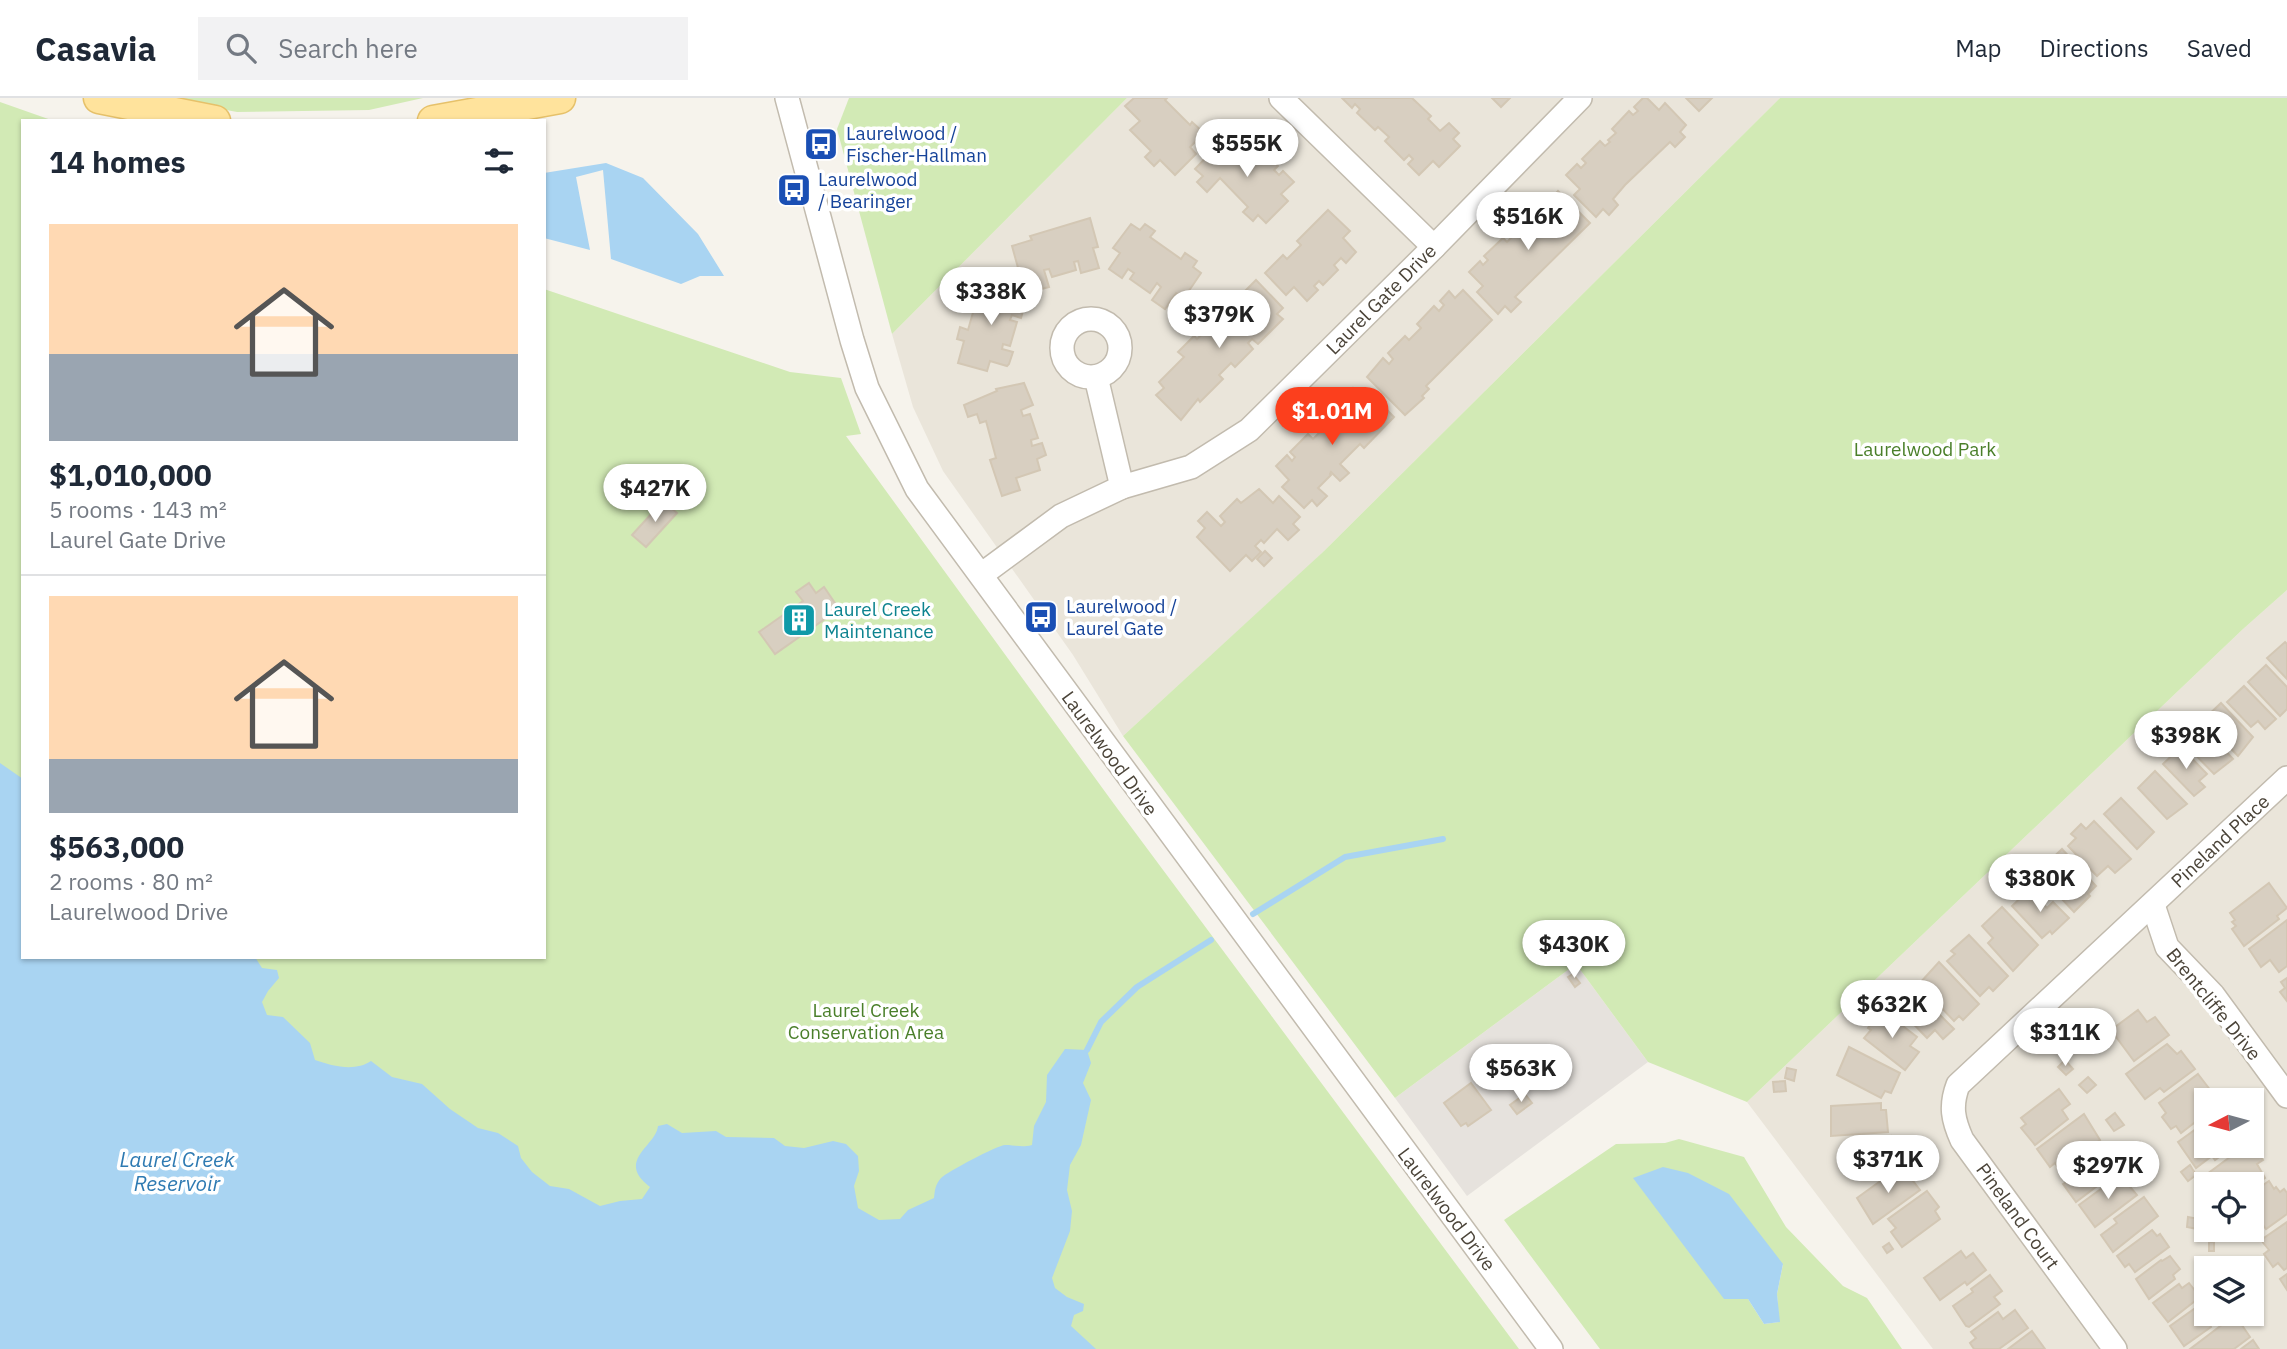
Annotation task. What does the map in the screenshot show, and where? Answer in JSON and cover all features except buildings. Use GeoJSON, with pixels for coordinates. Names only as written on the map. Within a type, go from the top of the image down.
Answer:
{"type":"FeatureCollection","features":[{"type":"Feature","properties":{"kind":"main road"},"geometry":{"type":"LineString","coordinates":[[99,98],[205,119]]}},
{"type":"Feature","properties":{"kind":"main road"},"geometry":{"type":"LineString","coordinates":[[444,119],[560,98]]}},
{"type":"Feature","properties":{"kind":"street","name":"Laurelwood Drive"},"geometry":{"type":"LineString","coordinates":[[787,98],[867,388],[917,489],[1551,1349]]}},
{"type":"Feature","properties":{"kind":"street"},"geometry":{"type":"LineString","coordinates":[[1281,98],[1434,247]]}},
{"type":"Feature","properties":{"kind":"street","name":"Laurel Gate Drive"},"geometry":{"type":"LineString","coordinates":[[981,575],[1061,516],[1122,487],[1191,467],[1250,430],[1580,98]]}},
{"type":"Feature","properties":{"kind":"street"},"geometry":{"type":"LineString","coordinates":[[1096,377],[1122,487]]}},
{"type":"Feature","properties":{"kind":"street","name":"Pineland Place"},"geometry":{"type":"LineString","coordinates":[[2153,905],[2287,778]]}},
{"type":"Feature","properties":{"kind":"street","name":"Brentcliffe Drive"},"geometry":{"type":"LineString","coordinates":[[2153,905],[2167,947],[2213,995],[2287,1096]]}},
{"type":"Feature","properties":{"kind":"street","name":"Pineland Court"},"geometry":{"type":"LineString","coordinates":[[2115,1349],[1962,1140],[1953,1119],[1952,1101],[1958,1085],[2153,905]]}},
{"type":"Feature","properties":{"kind":"shaded area"},"geometry":{"type":"Polygon","coordinates":[[[1127,98],[1780,98],[1313,562],[1123,736],[1073,655],[943,471],[913,407],[892,334],[1127,98]]]}},
{"type":"Feature","properties":{"kind":"shaded area"},"geometry":{"type":"Polygon","coordinates":[[[2287,590],[2287,1349],[1933,1349],[1747,1102],[2287,590]]]}},
{"type":"Feature","properties":{"kind":"shaded area"},"geometry":{"type":"Polygon","coordinates":[[[1576,964],[1648,1062],[1467,1196],[1395,1098],[1576,964]]]}},
{"type":"Feature","properties":{"kind":"green space"},"geometry":{"type":"Polygon","coordinates":[[[163,98],[423,98],[369,110],[237,112],[163,98]]]}},
{"type":"Feature","properties":{"kind":"green space"},"geometry":{"type":"Polygon","coordinates":[[[849,98],[1127,98],[892,334],[837,129],[849,98]]]}},
{"type":"Feature","properties":{"kind":"green space","name":"Laurelwood Park"},"geometry":{"type":"Polygon","coordinates":[[[1780,98],[2287,98],[2287,590],[1747,1102],[1648,1062],[1576,964],[1395,1098],[1123,736],[1323,552],[1780,98]]]}},
{"type":"Feature","properties":{"kind":"green space","name":"Laurel Creek Conservation Area"},"geometry":{"type":"Polygon","coordinates":[[[0,102],[48,119],[21,119],[21,959],[546,959],[546,290],[790,372],[841,378],[861,434],[846,436],[1114,804],[1519,1349],[0,1349],[0,102]]]}},
{"type":"Feature","properties":{"kind":"green space"},"geometry":{"type":"Polygon","coordinates":[[[1679,1139],[1744,1157],[1786,1227],[1843,1286],[1867,1298],[1902,1349],[1600,1349],[1504,1220],[1616,1144],[1665,1143],[1679,1139]],[[1783,1264],[1748,1299],[1764,1324],[1779,1322],[1777,1294],[1783,1264]]]}},
{"type":"Feature","properties":{"kind":"water"},"geometry":{"type":"Polygon","coordinates":[[[606,163],[643,178],[698,234],[724,276],[700,276],[681,284],[611,259],[603,170],[576,177],[590,250],[546,239],[546,173],[606,163]]]}},
{"type":"Feature","properties":{"kind":"water","name":"Laurel Creek Reservoir"},"geometry":{"type":"Polygon","coordinates":[[[0,763],[21,778],[21,959],[256,959],[262,968],[277,970],[279,978],[262,1002],[267,1015],[283,1017],[310,1043],[315,1060],[351,1067],[371,1061],[392,1077],[422,1084],[450,1109],[478,1128],[498,1133],[518,1146],[521,1158],[532,1172],[550,1186],[569,1189],[600,1206],[642,1199],[650,1187],[640,1178],[636,1169],[637,1162],[658,1126],[667,1124],[682,1133],[716,1131],[726,1137],[774,1138],[785,1146],[804,1148],[833,1141],[846,1144],[858,1156],[859,1171],[854,1186],[858,1208],[879,1220],[900,1219],[908,1210],[934,1198],[936,1185],[941,1178],[962,1165],[1000,1146],[1032,1145],[1034,1126],[1046,1102],[1047,1075],[1065,1049],[1087,1050],[1091,1063],[1083,1083],[1091,1100],[1081,1145],[1070,1165],[1067,1190],[1072,1211],[1070,1231],[1052,1278],[1055,1288],[1084,1304],[1083,1311],[1074,1315],[1071,1326],[1096,1349],[0,1349],[0,763]]]}},
{"type":"Feature","properties":{"kind":"water"},"geometry":{"type":"Polygon","coordinates":[[[1663,1167],[1688,1173],[1729,1194],[1783,1264],[1777,1294],[1780,1322],[1764,1324],[1748,1299],[1724,1299],[1633,1178],[1663,1167]]]}},
{"type":"Feature","properties":{"kind":"waterway"},"geometry":{"type":"LineString","coordinates":[[1253,914],[1345,857],[1443,839]]}},
{"type":"Feature","properties":{"kind":"waterway"},"geometry":{"type":"LineString","coordinates":[[1087,1050],[1101,1022],[1137,987],[1211,940]]}},
{"type":"Feature","properties":{"kind":"place","name":"Laurelwood / Fischer-Hallman"},"geometry":{"type":"Point","coordinates":[821,144]}},
{"type":"Feature","properties":{"kind":"place","name":"Laurelwood / Bearinger"},"geometry":{"type":"Point","coordinates":[794,190]}},
{"type":"Feature","properties":{"kind":"place","name":"Laurelwood / Laurel Gate"},"geometry":{"type":"Point","coordinates":[1041,617]}},
{"type":"Feature","properties":{"kind":"place","name":"Laurel Creek Maintenance"},"geometry":{"type":"Point","coordinates":[799,620]}}]}
